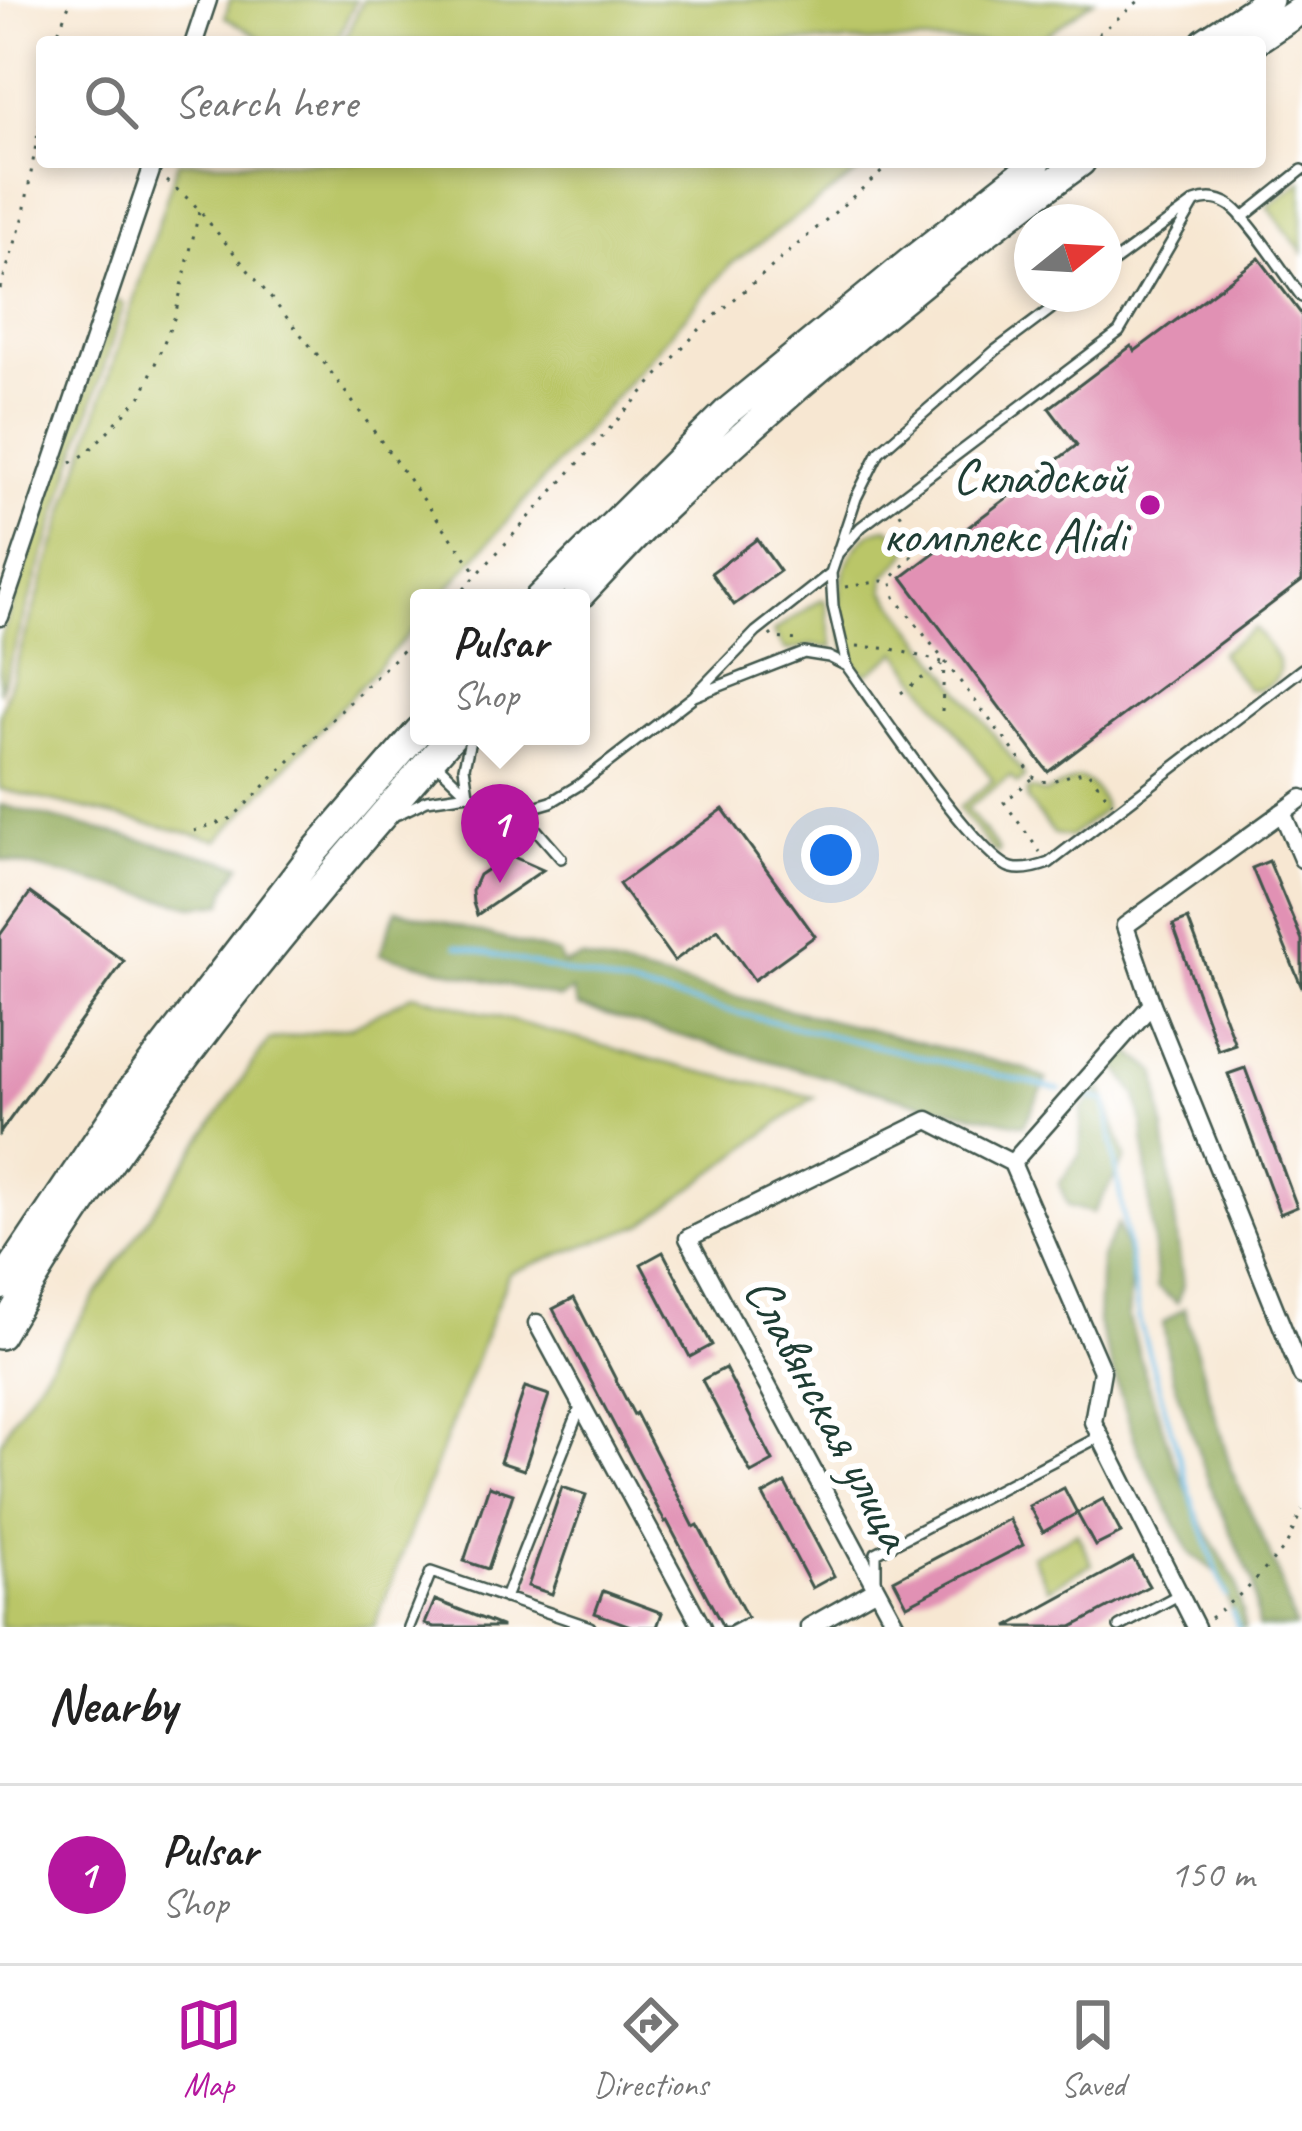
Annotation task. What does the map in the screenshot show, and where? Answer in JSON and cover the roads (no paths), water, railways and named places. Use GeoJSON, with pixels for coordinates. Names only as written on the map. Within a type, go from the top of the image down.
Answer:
{"type":"FeatureCollection","features":[{"type":"Feature","properties":{"kind":"main road"},"geometry":{"type":"LineString","coordinates":[[1214,36],[1269,0]]}},
{"type":"Feature","properties":{"kind":"main road"},"geometry":{"type":"LineString","coordinates":[[1262,36],[1302,9]]}},
{"type":"Feature","properties":{"kind":"main road"},"geometry":{"type":"LineString","coordinates":[[548,589],[727,412],[1029,168]]}},
{"type":"Feature","properties":{"kind":"main road"},"geometry":{"type":"LineString","coordinates":[[586,589],[748,431],[927,280],[1074,168]]}},
{"type":"Feature","properties":{"kind":"main road"},"geometry":{"type":"LineString","coordinates":[[0,1286],[132,1089],[315,851],[419,745]]}},
{"type":"Feature","properties":{"kind":"main road"},"geometry":{"type":"LineString","coordinates":[[0,1335],[152,1102],[320,887],[420,745]]}},
{"type":"Feature","properties":{"kind":"street"},"geometry":{"type":"LineString","coordinates":[[196,36],[208,0]]}},
{"type":"Feature","properties":{"kind":"street"},"geometry":{"type":"LineString","coordinates":[[0,617],[151,168]]}},
{"type":"Feature","properties":{"kind":"street"},"geometry":{"type":"LineString","coordinates":[[1302,798],[1125,926],[1302,1376]]}},
{"type":"Feature","properties":{"kind":"street"},"geometry":{"type":"LineString","coordinates":[[1282,812],[1302,859]]}},
{"type":"Feature","properties":{"kind":"street"},"geometry":{"type":"LineString","coordinates":[[1152,1004],[1012,1163],[1102,1371],[1093,1422],[1198,1627]]}},
{"type":"Feature","properties":{"kind":"street","name":"Славянская улица"},"geometry":{"type":"LineString","coordinates":[[897,1627],[688,1238],[928,1120],[1012,1163]]}},
{"type":"Feature","properties":{"kind":"street"},"geometry":{"type":"LineString","coordinates":[[537,1323],[702,1627]]}},
{"type":"Feature","properties":{"kind":"street"},"geometry":{"type":"LineString","coordinates":[[809,1627],[876,1589]]}},
{"type":"Feature","properties":{"kind":"lane"},"geometry":{"type":"LineString","coordinates":[[1242,218],[1302,170]]}},
{"type":"Feature","properties":{"kind":"lane"},"geometry":{"type":"LineString","coordinates":[[1122,256],[1195,202],[1216,199],[1234,208],[1302,297]]}},
{"type":"Feature","properties":{"kind":"lane"},"geometry":{"type":"LineString","coordinates":[[838,553],[861,526],[1119,332],[1195,202]]}},
{"type":"Feature","properties":{"kind":"lane"},"geometry":{"type":"LineString","coordinates":[[1047,312],[879,452],[856,498],[831,573],[847,666],[958,818],[993,857],[1013,869],[1048,863],[1302,669]]}},
{"type":"Feature","properties":{"kind":"lane"},"geometry":{"type":"LineString","coordinates":[[423,745],[468,794],[490,806],[520,811],[551,802],[694,696],[756,632],[831,573]]}},
{"type":"Feature","properties":{"kind":"lane"},"geometry":{"type":"LineString","coordinates":[[694,696],[804,653],[847,666]]}},
{"type":"Feature","properties":{"kind":"lane"},"geometry":{"type":"LineString","coordinates":[[468,794],[464,767],[469,745]]}},
{"type":"Feature","properties":{"kind":"lane"},"geometry":{"type":"LineString","coordinates":[[320,887],[390,819],[427,800],[468,794]]}},
{"type":"Feature","properties":{"kind":"lane"},"geometry":{"type":"LineString","coordinates":[[520,811],[561,858]]}},
{"type":"Feature","properties":{"kind":"lane"},"geometry":{"type":"LineString","coordinates":[[505,1598],[581,1404]]}},
{"type":"Feature","properties":{"kind":"lane"},"geometry":{"type":"LineString","coordinates":[[876,1589],[875,1552],[1100,1436]]}},
{"type":"Feature","properties":{"kind":"lane"},"geometry":{"type":"LineString","coordinates":[[409,1627],[430,1572],[590,1627]]}},
{"type":"Feature","properties":{"kind":"lane"},"geometry":{"type":"LineString","coordinates":[[1119,1627],[1180,1594]]}},
{"type":"Feature","properties":{"kind":"waterway"},"geometry":{"type":"LineString","coordinates":[[456,946],[1060,1090]]}},
{"type":"Feature","properties":{"kind":"waterway"},"geometry":{"type":"LineString","coordinates":[[1087,1096],[1106,1101],[1139,1320],[1226,1596]]}},
{"type":"Feature","properties":{"kind":"waterway"},"geometry":{"type":"LineString","coordinates":[[1232,1611],[1238,1627]]}},
{"type":"Feature","properties":{"kind":"place","name":"Складской комплекс Alidi"},"geometry":{"type":"Point","coordinates":[1150,505]}},
{"type":"Feature","properties":{"kind":"place","name":"Pulsar"},"geometry":{"type":"Point","coordinates":[500,883]}}]}
